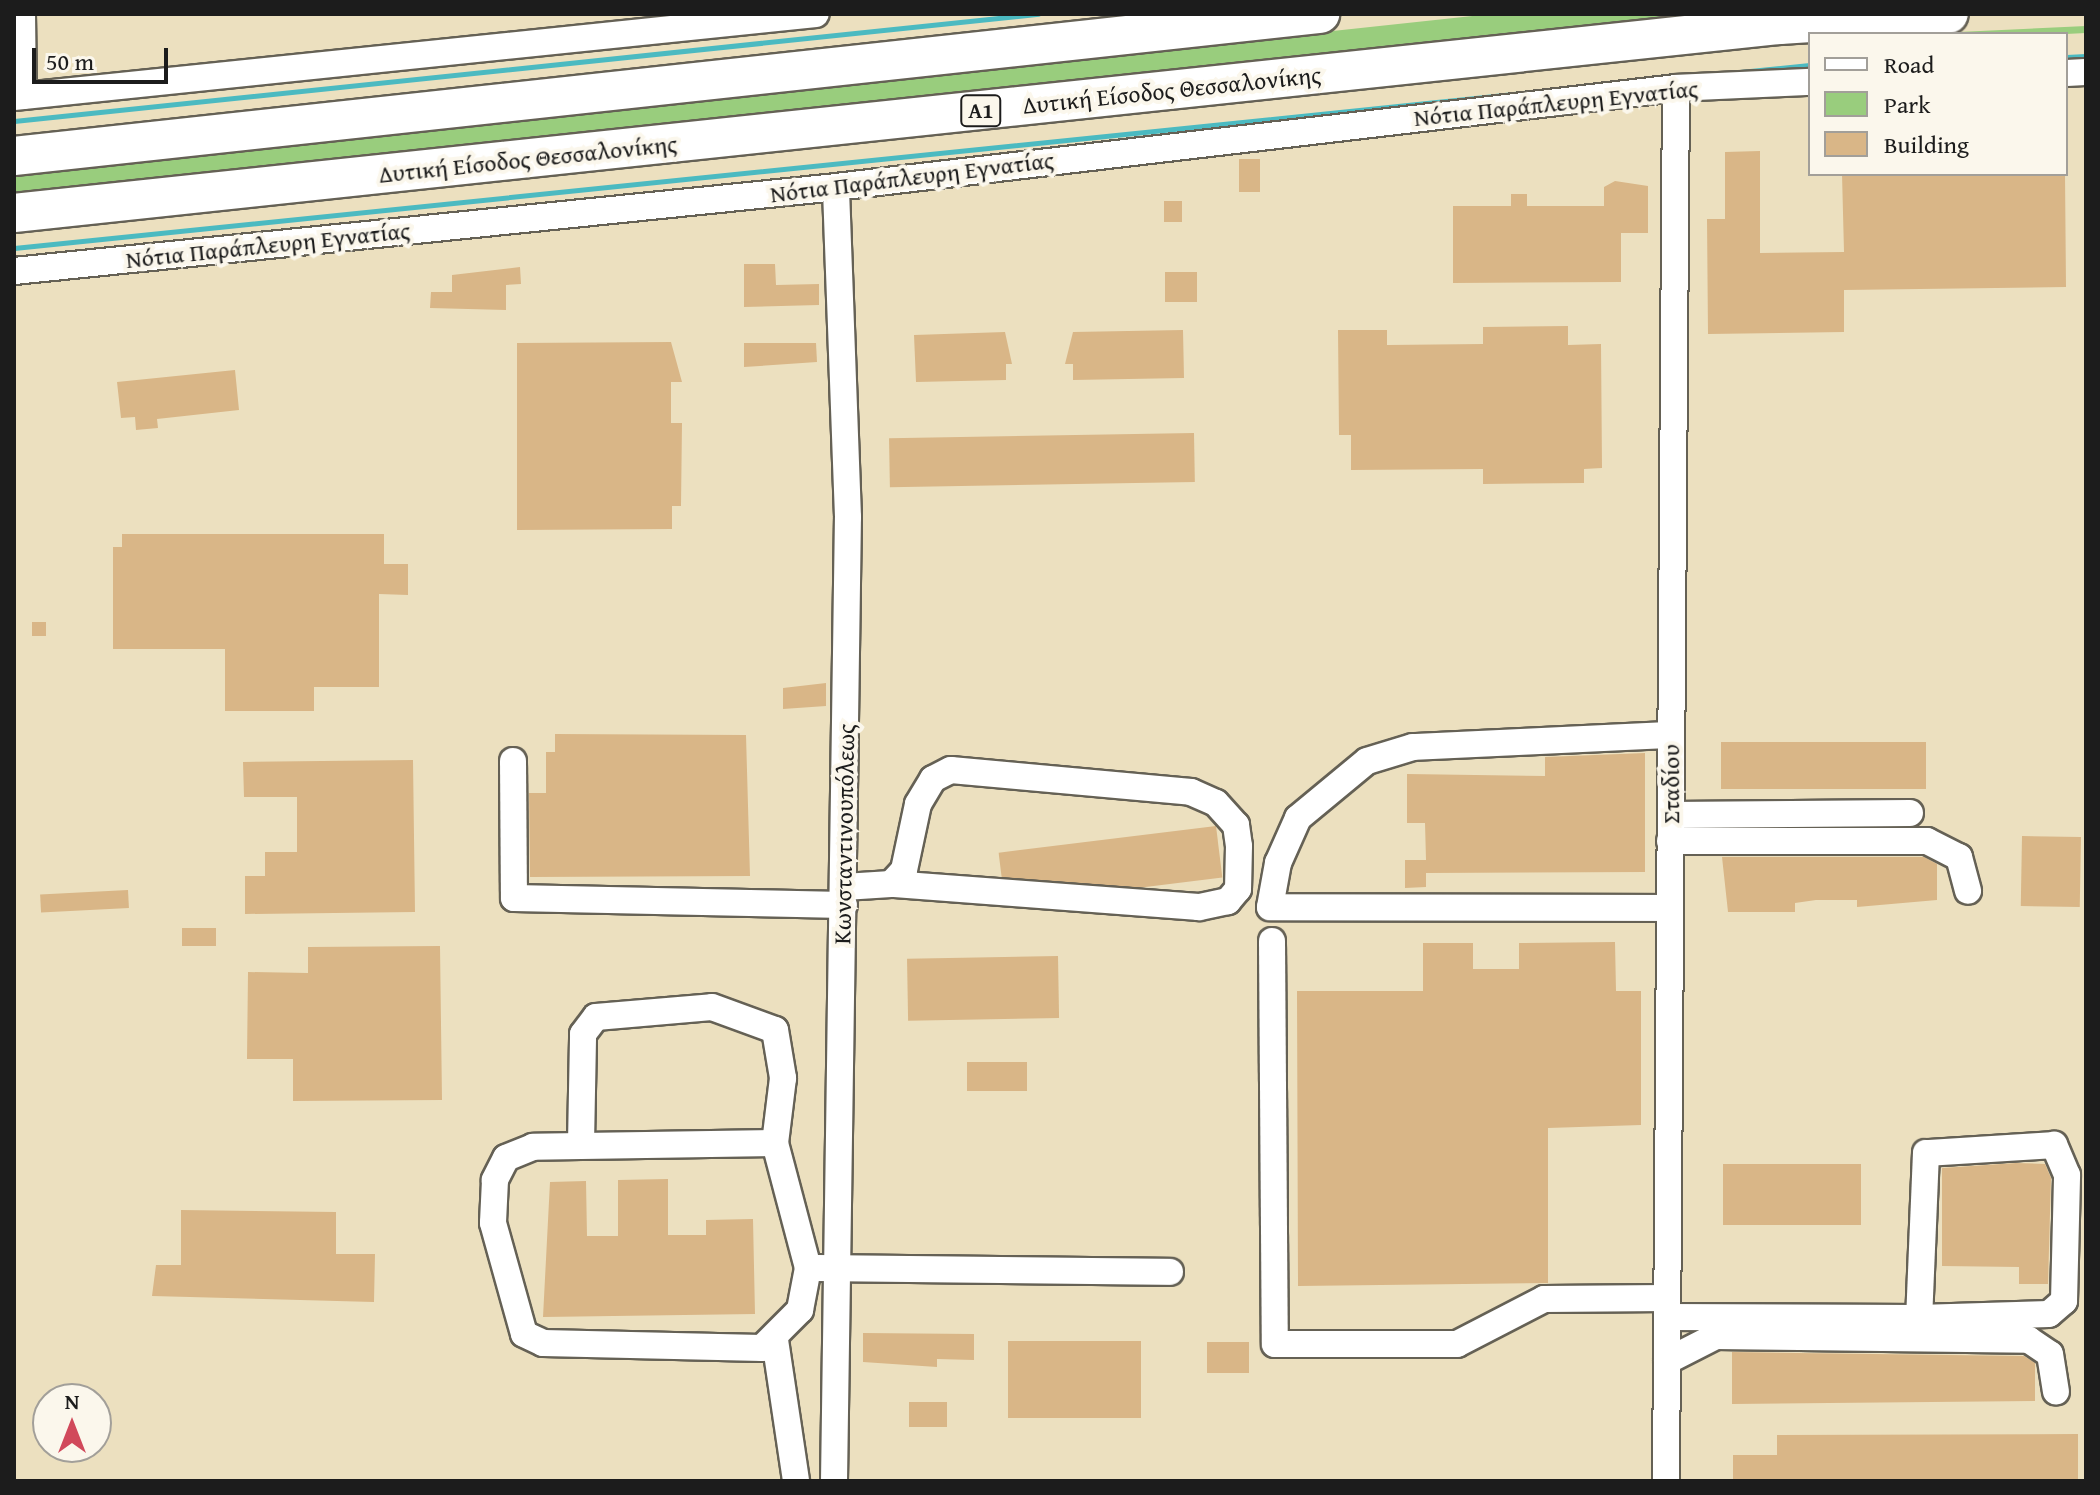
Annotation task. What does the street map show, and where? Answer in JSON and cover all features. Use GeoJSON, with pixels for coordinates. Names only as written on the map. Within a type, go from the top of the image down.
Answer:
{"type":"FeatureCollection","features":[{"type":"Feature","properties":{"kind":"highway"},"geometry":{"type":"LineString","coordinates":[[14,156],[1320,14]]}},
{"type":"Feature","properties":{"kind":"highway","name":"Δυτική Είσοδος Θεσσαλονίκης"},"geometry":{"type":"LineString","coordinates":[[14,213],[1764,26],[1949,14]]}},
{"type":"Feature","properties":{"kind":"street"},"geometry":{"type":"LineString","coordinates":[[22,14],[19,96],[816,14]]}},
{"type":"Feature","properties":{"kind":"street","name":"Νότια Παράπλευρη Εγνατίας"},"geometry":{"type":"LineString","coordinates":[[14,271],[836,187],[1676,88],[1808,82]]}},
{"type":"Feature","properties":{"kind":"street","name":"Σταδίου"},"geometry":{"type":"LineString","coordinates":[[1666,1481],[1676,88]]}},
{"type":"Feature","properties":{"kind":"street","name":"Κωνσταντινουπόλεως"},"geometry":{"type":"LineString","coordinates":[[834,1481],[848,517],[836,187]]}},
{"type":"Feature","properties":{"kind":"street"},"geometry":{"type":"LineString","coordinates":[[1670,908],[1270,907],[1278,863],[1298,818],[1367,761],[1413,747],[1671,735]]}},
{"type":"Feature","properties":{"kind":"street"},"geometry":{"type":"LineString","coordinates":[[513,761],[514,898],[844,896],[891,884],[1199,907],[1228,901],[1238,889],[1239,846],[1236,825],[1216,803],[1191,792],[951,770],[933,779],[918,804],[904,870],[891,884]]}},
{"type":"Feature","properties":{"kind":"street"},"geometry":{"type":"LineString","coordinates":[[1671,815],[1910,813]]}},
{"type":"Feature","properties":{"kind":"street"},"geometry":{"type":"LineString","coordinates":[[1670,841],[1927,841],[1959,857],[1968,891]]}},
{"type":"Feature","properties":{"kind":"street"},"geometry":{"type":"LineString","coordinates":[[1272,941],[1275,1344],[1457,1344],[1544,1299],[1919,1318],[2049,1314],[2064,1301],[2067,1175],[2054,1145],[1926,1153],[1919,1318]]}},
{"type":"Feature","properties":{"kind":"street"},"geometry":{"type":"LineString","coordinates":[[581,1143],[583,1034],[596,1017],[712,1007],[775,1030],[783,1078],[775,1143],[808,1268],[800,1310],[775,1340],[762,1348],[543,1343],[524,1334],[493,1223],[495,1180],[506,1158],[533,1147],[581,1143],[775,1143]]}},
{"type":"Feature","properties":{"kind":"street"},"geometry":{"type":"LineString","coordinates":[[808,1268],[1170,1272]]}},
{"type":"Feature","properties":{"kind":"street"},"geometry":{"type":"LineString","coordinates":[[1667,1361],[1716,1336],[2029,1340],[2050,1354],[2056,1392]]}},
{"type":"Feature","properties":{"kind":"street"},"geometry":{"type":"LineString","coordinates":[[775,1340],[796,1481]]}},
{"type":"Feature","properties":{"kind":"green space"},"geometry":{"type":"Polygon","coordinates":[[[1491,14],[1716,14],[14,194],[14,172],[1491,14]]]}},
{"type":"Feature","properties":{"kind":"green space"},"geometry":{"type":"Polygon","coordinates":[[[2086,26],[2086,33],[2068,34],[1958,32],[2086,26]]]}},
{"type":"Feature","properties":{"kind":"building"},"geometry":{"type":"Polygon","coordinates":[[[1760,151],[1760,253],[1844,252],[1842,176],[2065,176],[2066,287],[1844,290],[1844,332],[1708,334],[1707,219],[1725,219],[1725,152],[1760,151]]]}},
{"type":"Feature","properties":{"kind":"building"},"geometry":{"type":"Polygon","coordinates":[[[1239,159],[1260,159],[1260,192],[1239,192],[1239,159]]]}},
{"type":"Feature","properties":{"kind":"building"},"geometry":{"type":"Polygon","coordinates":[[[1615,181],[1648,186],[1648,233],[1621,233],[1621,282],[1453,283],[1453,206],[1511,206],[1511,194],[1527,194],[1527,206],[1604,206],[1604,187],[1615,181]]]}},
{"type":"Feature","properties":{"kind":"building"},"geometry":{"type":"Polygon","coordinates":[[[1164,201],[1182,201],[1182,222],[1164,222],[1164,201]]]}},
{"type":"Feature","properties":{"kind":"building"},"geometry":{"type":"Polygon","coordinates":[[[744,264],[775,264],[776,285],[819,284],[819,305],[744,307],[744,264]]]}},
{"type":"Feature","properties":{"kind":"building"},"geometry":{"type":"Polygon","coordinates":[[[520,267],[521,284],[506,285],[506,310],[430,308],[431,292],[452,292],[452,275],[520,267]]]}},
{"type":"Feature","properties":{"kind":"building"},"geometry":{"type":"Polygon","coordinates":[[[1165,272],[1197,272],[1197,302],[1165,302],[1165,272]]]}},
{"type":"Feature","properties":{"kind":"building"},"geometry":{"type":"Polygon","coordinates":[[[1568,326],[1568,345],[1601,344],[1602,468],[1584,469],[1584,483],[1483,484],[1483,469],[1351,470],[1351,435],[1339,435],[1338,330],[1387,330],[1387,345],[1483,344],[1483,327],[1568,326]]]}},
{"type":"Feature","properties":{"kind":"building"},"geometry":{"type":"Polygon","coordinates":[[[1183,330],[1184,378],[1073,380],[1073,364],[1065,364],[1073,332],[1183,330]]]}},
{"type":"Feature","properties":{"kind":"building"},"geometry":{"type":"Polygon","coordinates":[[[1005,332],[1012,364],[1006,364],[1006,380],[916,382],[914,335],[1005,332]]]}},
{"type":"Feature","properties":{"kind":"building"},"geometry":{"type":"Polygon","coordinates":[[[671,342],[682,382],[671,382],[671,423],[682,423],[681,506],[672,506],[672,529],[517,530],[517,343],[671,342]]]}},
{"type":"Feature","properties":{"kind":"building"},"geometry":{"type":"Polygon","coordinates":[[[744,343],[816,343],[817,362],[744,367],[744,343]]]}},
{"type":"Feature","properties":{"kind":"building"},"geometry":{"type":"Polygon","coordinates":[[[235,370],[239,410],[157,419],[158,428],[136,430],[135,417],[121,418],[117,382],[235,370]]]}},
{"type":"Feature","properties":{"kind":"building"},"geometry":{"type":"Polygon","coordinates":[[[1194,433],[1195,482],[890,487],[889,438],[1194,433]]]}},
{"type":"Feature","properties":{"kind":"building"},"geometry":{"type":"Polygon","coordinates":[[[122,534],[384,534],[384,564],[408,564],[408,595],[379,594],[379,687],[314,687],[314,711],[225,711],[225,649],[113,649],[113,547],[122,547],[122,534]]]}},
{"type":"Feature","properties":{"kind":"building"},"geometry":{"type":"Polygon","coordinates":[[[32,622],[46,622],[46,636],[32,636],[32,622]]]}},
{"type":"Feature","properties":{"kind":"building"},"geometry":{"type":"Polygon","coordinates":[[[826,683],[826,706],[783,709],[783,688],[826,683]]]}},
{"type":"Feature","properties":{"kind":"building"},"geometry":{"type":"Polygon","coordinates":[[[555,734],[746,735],[750,876],[530,877],[529,793],[546,793],[546,752],[555,752],[555,734]]]}},
{"type":"Feature","properties":{"kind":"building"},"geometry":{"type":"Polygon","coordinates":[[[1721,742],[1926,742],[1926,789],[1721,789],[1721,742]]]}},
{"type":"Feature","properties":{"kind":"building"},"geometry":{"type":"Polygon","coordinates":[[[1645,753],[1645,872],[1426,873],[1426,887],[1405,888],[1405,860],[1426,860],[1425,823],[1407,823],[1407,774],[1545,776],[1545,757],[1645,753]]]}},
{"type":"Feature","properties":{"kind":"building"},"geometry":{"type":"Polygon","coordinates":[[[413,760],[415,912],[245,914],[245,876],[265,876],[265,852],[297,852],[297,797],[244,797],[243,762],[413,760]]]}},
{"type":"Feature","properties":{"kind":"building"},"geometry":{"type":"Polygon","coordinates":[[[1216,826],[1222,878],[1005,904],[999,853],[1216,826]]]}},
{"type":"Feature","properties":{"kind":"building"},"geometry":{"type":"Polygon","coordinates":[[[2022,836],[2081,837],[2080,907],[2021,906],[2022,836]]]}},
{"type":"Feature","properties":{"kind":"building"},"geometry":{"type":"Polygon","coordinates":[[[1722,857],[1924,857],[1937,864],[1937,900],[1857,907],[1857,900],[1816,900],[1795,903],[1795,912],[1728,912],[1722,857]]]}},
{"type":"Feature","properties":{"kind":"building"},"geometry":{"type":"Polygon","coordinates":[[[128,890],[129,908],[41,913],[40,895],[128,890]]]}},
{"type":"Feature","properties":{"kind":"building"},"geometry":{"type":"Polygon","coordinates":[[[182,928],[216,928],[216,946],[182,946],[182,928]]]}},
{"type":"Feature","properties":{"kind":"building"},"geometry":{"type":"Polygon","coordinates":[[[1615,942],[1616,991],[1641,991],[1641,1125],[1548,1128],[1548,1283],[1298,1286],[1297,991],[1423,991],[1423,943],[1473,943],[1473,969],[1519,969],[1519,943],[1615,942]]]}},
{"type":"Feature","properties":{"kind":"building"},"geometry":{"type":"Polygon","coordinates":[[[440,946],[442,1100],[293,1101],[293,1059],[247,1059],[248,972],[308,973],[308,947],[440,946]]]}},
{"type":"Feature","properties":{"kind":"building"},"geometry":{"type":"Polygon","coordinates":[[[1058,956],[1059,1018],[908,1021],[907,959],[1058,956]]]}},
{"type":"Feature","properties":{"kind":"building"},"geometry":{"type":"Polygon","coordinates":[[[967,1062],[1027,1062],[1027,1091],[967,1091],[967,1062]]]}},
{"type":"Feature","properties":{"kind":"building"},"geometry":{"type":"Polygon","coordinates":[[[1723,1164],[1861,1164],[1861,1225],[1723,1225],[1723,1164]]]}},
{"type":"Feature","properties":{"kind":"building"},"geometry":{"type":"Polygon","coordinates":[[[2045,1164],[2051,1178],[2048,1284],[2019,1284],[2019,1267],[1942,1266],[1942,1168],[2045,1164]]]}},
{"type":"Feature","properties":{"kind":"building"},"geometry":{"type":"Polygon","coordinates":[[[668,1179],[668,1235],[706,1235],[706,1220],[753,1219],[755,1314],[543,1317],[550,1182],[586,1181],[587,1236],[618,1236],[618,1180],[668,1179]]]}},
{"type":"Feature","properties":{"kind":"building"},"geometry":{"type":"Polygon","coordinates":[[[181,1210],[336,1212],[336,1254],[375,1254],[374,1302],[152,1296],[156,1265],[181,1265],[181,1210]]]}},
{"type":"Feature","properties":{"kind":"building"},"geometry":{"type":"Polygon","coordinates":[[[863,1333],[974,1334],[974,1360],[937,1359],[937,1367],[863,1362],[863,1333]]]}},
{"type":"Feature","properties":{"kind":"building"},"geometry":{"type":"Polygon","coordinates":[[[1008,1341],[1141,1341],[1141,1418],[1008,1418],[1008,1341]]]}},
{"type":"Feature","properties":{"kind":"building"},"geometry":{"type":"Polygon","coordinates":[[[1207,1342],[1249,1342],[1249,1373],[1207,1373],[1207,1342]]]}},
{"type":"Feature","properties":{"kind":"building"},"geometry":{"type":"Polygon","coordinates":[[[1732,1352],[2024,1356],[2035,1363],[2035,1401],[1732,1404],[1732,1352]]]}},
{"type":"Feature","properties":{"kind":"building"},"geometry":{"type":"Polygon","coordinates":[[[909,1402],[947,1402],[947,1427],[909,1427],[909,1402]]]}},
{"type":"Feature","properties":{"kind":"building"},"geometry":{"type":"Polygon","coordinates":[[[2078,1434],[2078,1481],[1733,1481],[1733,1455],[1777,1455],[1777,1435],[2078,1434]]]}},
{"type":"Feature","properties":{"kind":"waterway"},"geometry":{"type":"LineString","coordinates":[[14,121],[1038,14]]}},
{"type":"Feature","properties":{"kind":"waterway"},"geometry":{"type":"LineString","coordinates":[[2068,57],[2086,56]]}},
{"type":"Feature","properties":{"kind":"waterway"},"geometry":{"type":"LineString","coordinates":[[1730,73],[1808,65]]}},
{"type":"Feature","properties":{"kind":"waterway"},"geometry":{"type":"LineString","coordinates":[[14,248],[1553,90]]}}]}
